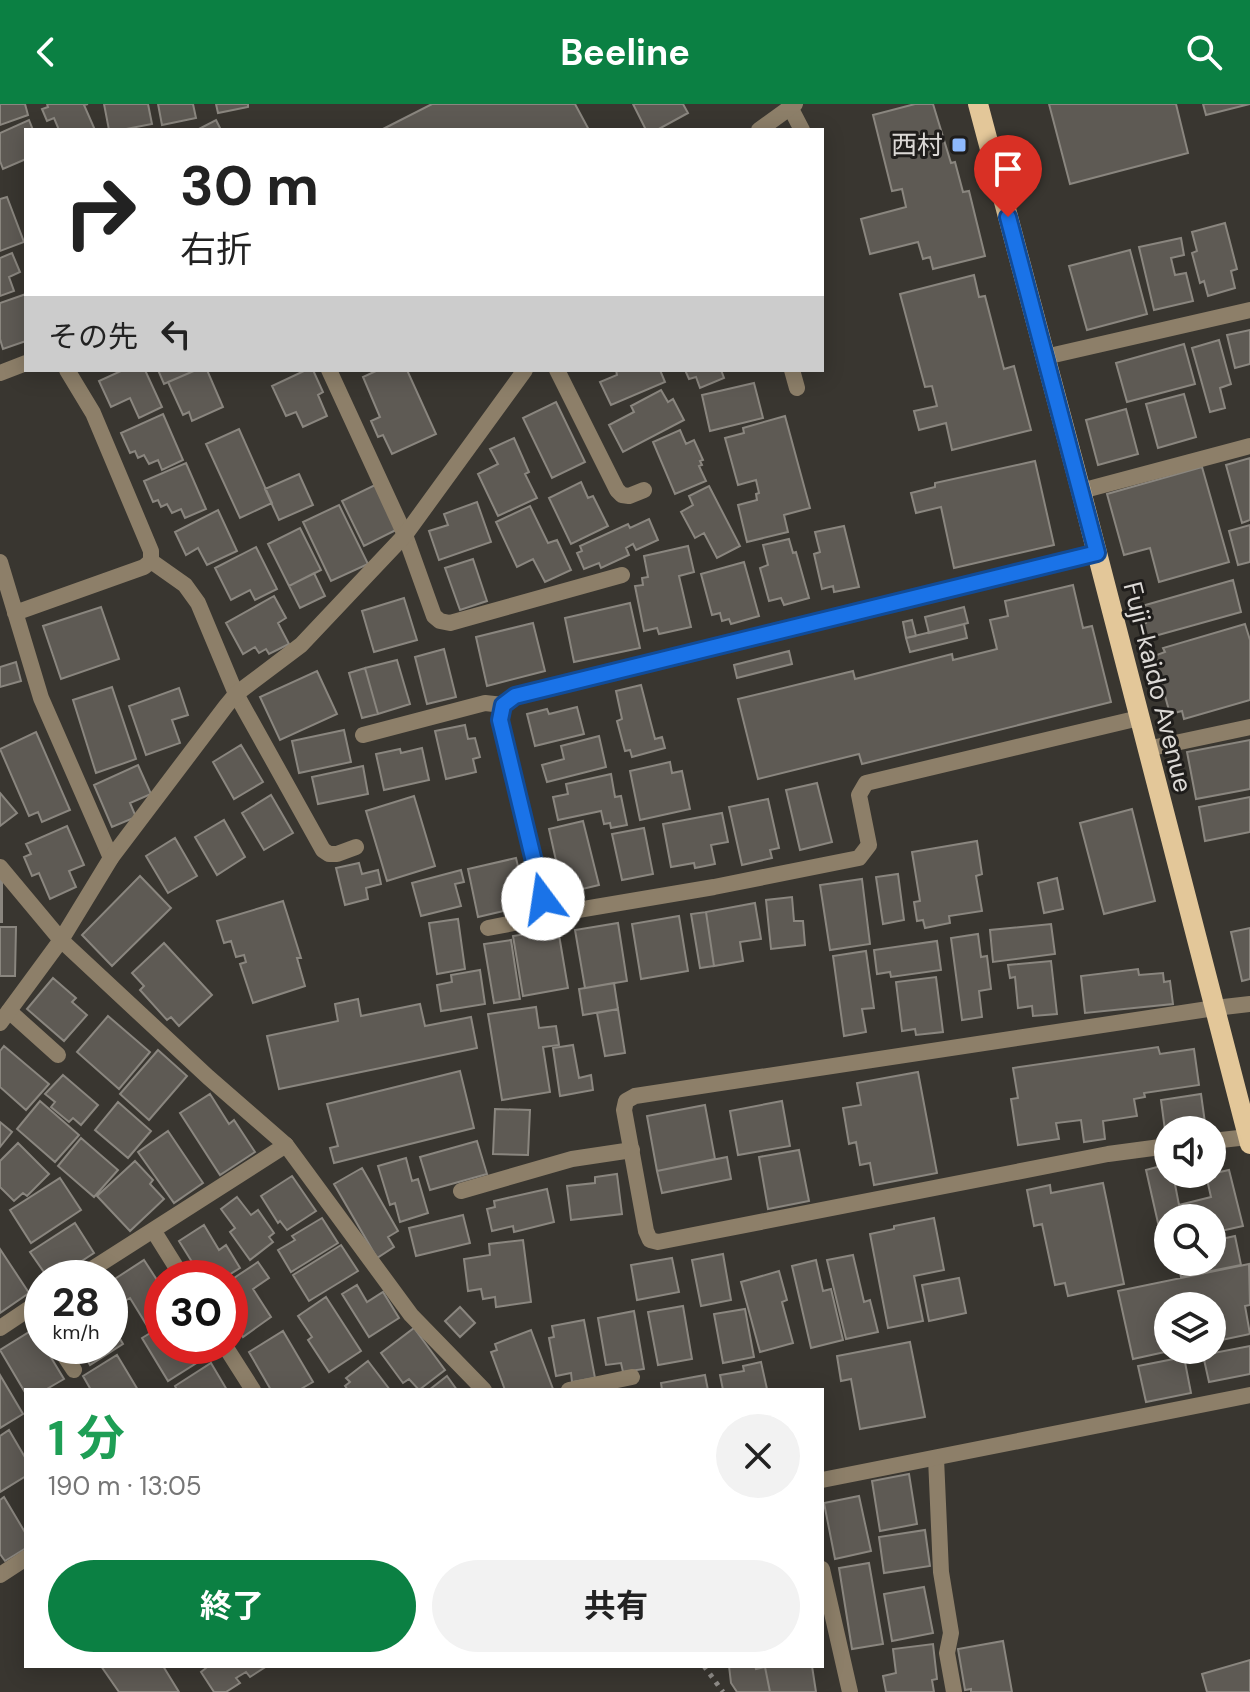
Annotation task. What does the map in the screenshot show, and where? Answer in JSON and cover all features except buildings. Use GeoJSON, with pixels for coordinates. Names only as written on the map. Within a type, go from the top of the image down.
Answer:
{"type":"FeatureCollection","features":[{"type":"Feature","properties":{"kind":"main road","name":"Fuji-kaido Avenue"},"geometry":{"type":"LineString","coordinates":[[978,104],[1249,1140]]}},
{"type":"Feature","properties":{"kind":"street"},"geometry":{"type":"LineString","coordinates":[[762,128],[792,106],[801,128]]}},
{"type":"Feature","properties":{"kind":"street"},"geometry":{"type":"LineString","coordinates":[[1045,357],[1250,310]]}},
{"type":"Feature","properties":{"kind":"street"},"geometry":{"type":"LineString","coordinates":[[0,373],[24,364]]}},
{"type":"Feature","properties":{"kind":"street"},"geometry":{"type":"LineString","coordinates":[[15,613],[144,567],[151,561],[151,551],[93,413],[68,372]]}},
{"type":"Feature","properties":{"kind":"street"},"geometry":{"type":"LineString","coordinates":[[330,372],[405,535],[434,616],[440,621],[450,623],[622,575]]}},
{"type":"Feature","properties":{"kind":"street"},"geometry":{"type":"LineString","coordinates":[[58,1055],[2,1020],[61,940],[111,858],[236,694],[301,645],[405,535],[524,372]]}},
{"type":"Feature","properties":{"kind":"street"},"geometry":{"type":"LineString","coordinates":[[558,372],[617,490],[629,496],[644,490]]}},
{"type":"Feature","properties":{"kind":"street"},"geometry":{"type":"LineString","coordinates":[[793,372],[797,388]]}},
{"type":"Feature","properties":{"kind":"street"},"geometry":{"type":"LineString","coordinates":[[1081,491],[1250,446]]}},
{"type":"Feature","properties":{"kind":"street"},"geometry":{"type":"LineString","coordinates":[[1097,553],[515,696],[503,705],[500,720],[543,899],[553,907],[572,911],[859,858],[869,845],[859,795],[866,783],[1139,718]]}},
{"type":"Feature","properties":{"kind":"street"},"geometry":{"type":"LineString","coordinates":[[151,561],[185,585],[198,603],[236,694],[323,850],[337,854],[356,847]]}},
{"type":"Feature","properties":{"kind":"street"},"geometry":{"type":"LineString","coordinates":[[0,562],[41,698],[111,858]]}},
{"type":"Feature","properties":{"kind":"street"},"geometry":{"type":"LineString","coordinates":[[363,735],[485,703],[503,705]]}},
{"type":"Feature","properties":{"kind":"street"},"geometry":{"type":"LineString","coordinates":[[1147,749],[1250,727]]}},
{"type":"Feature","properties":{"kind":"street"},"geometry":{"type":"LineString","coordinates":[[0,867],[61,940],[286,1145],[411,1315],[482,1388]]}},
{"type":"Feature","properties":{"kind":"street"},"geometry":{"type":"LineString","coordinates":[[488,928],[540,918],[553,907]]}},
{"type":"Feature","properties":{"kind":"street"},"geometry":{"type":"LineString","coordinates":[[1154,1148],[1108,1154],[658,1242],[650,1240],[646,1231],[624,1110],[626,1101],[635,1096],[1250,1004]]}},
{"type":"Feature","properties":{"kind":"street"},"geometry":{"type":"LineString","coordinates":[[1226,1141],[1249,1140]]}},
{"type":"Feature","properties":{"kind":"street"},"geometry":{"type":"LineString","coordinates":[[106,1260],[286,1145]]}},
{"type":"Feature","properties":{"kind":"street"},"geometry":{"type":"LineString","coordinates":[[461,1191],[572,1159],[632,1150]]}},
{"type":"Feature","properties":{"kind":"street"},"geometry":{"type":"LineString","coordinates":[[153,1230],[172,1260]]}},
{"type":"Feature","properties":{"kind":"street"},"geometry":{"type":"LineString","coordinates":[[0,1328],[24,1316]]}},
{"type":"Feature","properties":{"kind":"street"},"geometry":{"type":"LineString","coordinates":[[70,1364],[74,1370]]}},
{"type":"Feature","properties":{"kind":"street"},"geometry":{"type":"LineString","coordinates":[[236,1364],[252,1388]]}},
{"type":"Feature","properties":{"kind":"street"},"geometry":{"type":"LineString","coordinates":[[579,1388],[632,1377]]}},
{"type":"Feature","properties":{"kind":"street"},"geometry":{"type":"LineString","coordinates":[[824,1480],[1250,1395]]}},
{"type":"Feature","properties":{"kind":"street"},"geometry":{"type":"LineString","coordinates":[[936,1458],[941,1572],[951,1633],[947,1653],[954,1692]]}},
{"type":"Feature","properties":{"kind":"street"},"geometry":{"type":"LineString","coordinates":[[0,1575],[24,1559]]}},
{"type":"Feature","properties":{"kind":"street"},"geometry":{"type":"LineString","coordinates":[[824,1578],[850,1692]]}},
{"type":"Feature","properties":{"kind":"path"},"geometry":{"type":"LineString","coordinates":[[705,1668],[723,1692]]}},
{"type":"Feature","properties":{"kind":"place","name":"西村"},"geometry":{"type":"Point","coordinates":[959,145]}},
{"type":"Feature","properties":{"kind":"route"},"geometry":{"type":"LineString","coordinates":[[543,899],[500,720],[503,705],[515,696],[1097,553],[1008,217]]}}]}
